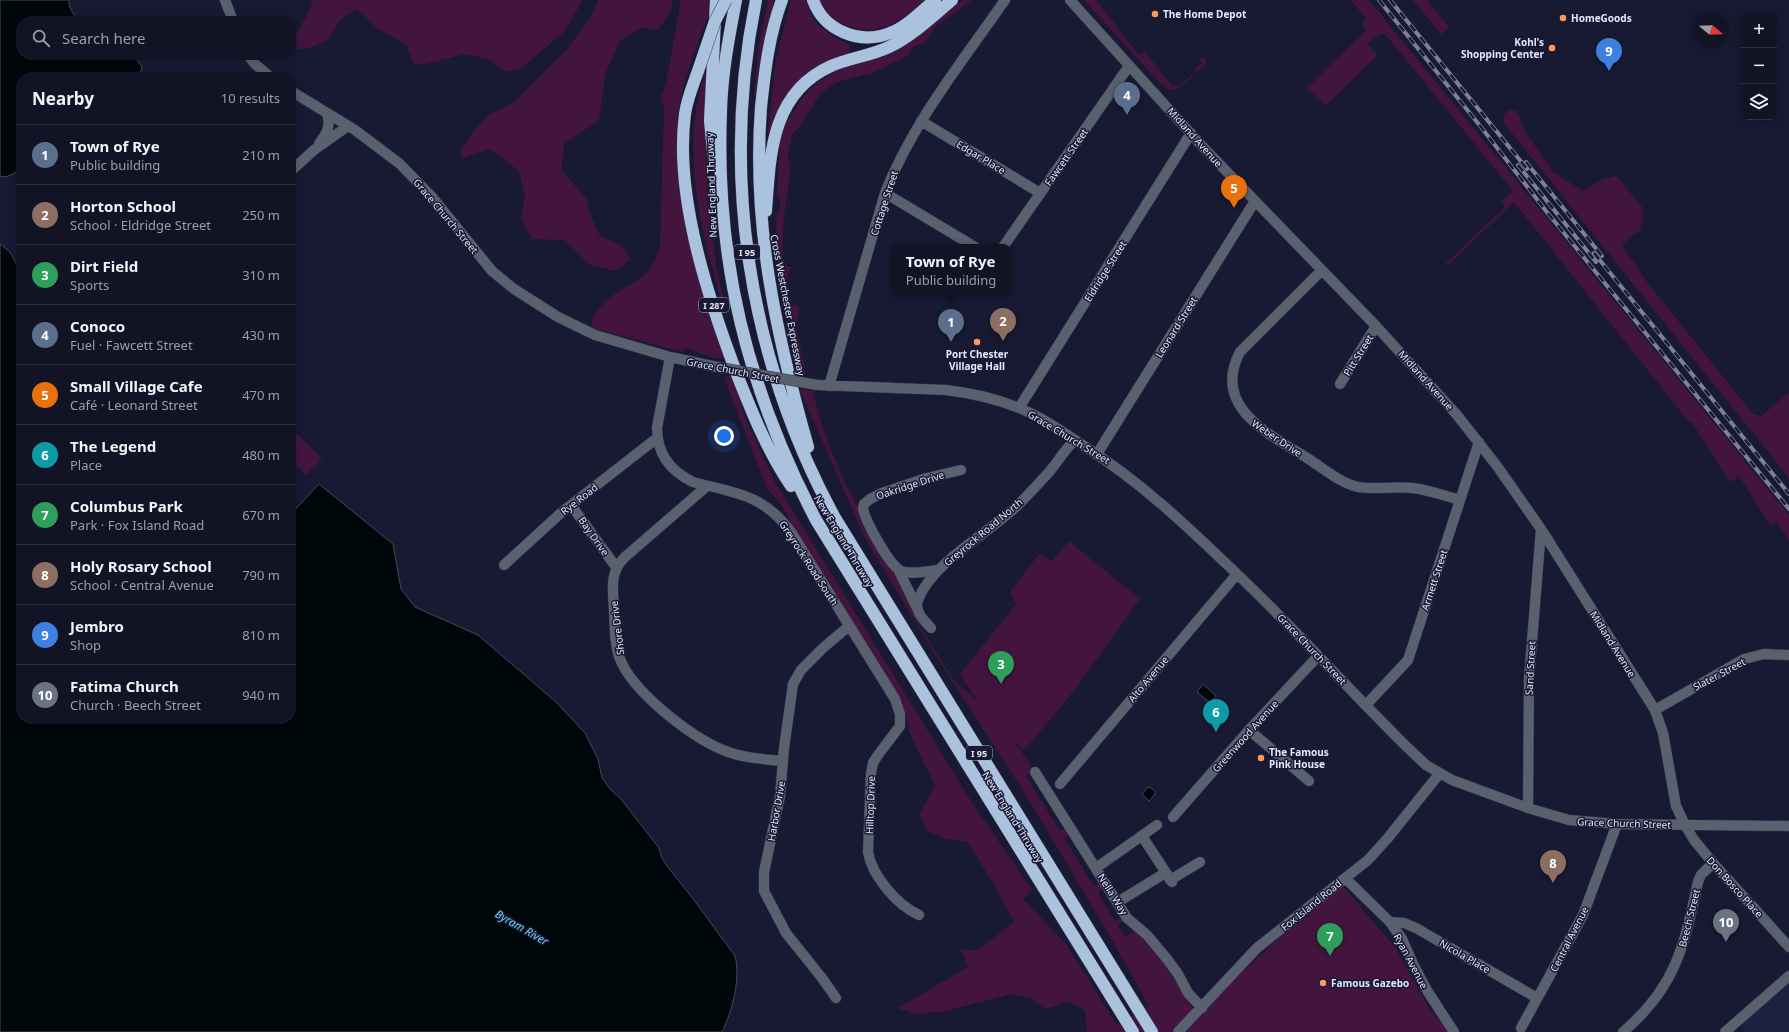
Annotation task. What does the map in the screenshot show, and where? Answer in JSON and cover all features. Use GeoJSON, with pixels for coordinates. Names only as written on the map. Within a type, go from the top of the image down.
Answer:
{"type":"FeatureCollection","features":[{"type":"Feature","properties":{"kind":"highway"},"geometry":{"type":"LineString","coordinates":[[716,0],[710,121],[711,142],[722,202]]}},
{"type":"Feature","properties":{"kind":"highway","name":"I 287"},"geometry":{"type":"LineString","coordinates":[[726,0],[715,21],[686,106],[684,128],[686,185],[694,235],[721,328],[757,424],[776,461],[816,520]]}},
{"type":"Feature","properties":{"kind":"highway","name":"New England Thruway"},"geometry":{"type":"LineString","coordinates":[[736,0],[727,49],[721,110],[724,236],[732,287],[753,371],[762,399],[785,457],[816,520],[1133,1032]]}},
{"type":"Feature","properties":{"kind":"highway","name":"New England Thruway"},"geometry":{"type":"LineString","coordinates":[[756,0],[745,67],[740,136],[741,186],[748,259],[760,323],[778,389],[821,493],[854,550],[1152,1032]]}},
{"type":"Feature","properties":{"kind":"highway","name":"Cross Westchester Expressway"},"geometry":{"type":"LineString","coordinates":[[782,0],[774,24],[768,51],[760,119],[759,191],[764,248],[787,370],[821,493]]}},
{"type":"Feature","properties":{"kind":"highway"},"geometry":{"type":"LineString","coordinates":[[813,0],[824,18],[839,31],[857,37],[872,38],[890,34],[899,29],[935,0]]}},
{"type":"Feature","properties":{"kind":"highway"},"geometry":{"type":"LineString","coordinates":[[764,248],[773,141],[780,119],[791,99],[806,83],[822,71],[839,63],[889,47],[917,29],[952,0]]}},
{"type":"Feature","properties":{"kind":"street"},"geometry":{"type":"LineString","coordinates":[[225,0],[231,16]]}},
{"type":"Feature","properties":{"kind":"street","name":"Cottage Street"},"geometry":{"type":"LineString","coordinates":[[829,386],[885,193],[904,151],[921,121],[1005,0]]}},
{"type":"Feature","properties":{"kind":"street","name":"Midland Avenue"},"geometry":{"type":"LineString","coordinates":[[1070,0],[1190,133],[1376,326],[1444,399],[1479,442],[1541,529],[1655,710],[1664,739],[1676,806],[1684,825]]}},
{"type":"Feature","properties":{"kind":"street"},"geometry":{"type":"LineString","coordinates":[[252,60],[264,72]]}},
{"type":"Feature","properties":{"kind":"street","name":"Fawcett Street"},"geometry":{"type":"LineString","coordinates":[[1005,244],[1130,66]]}},
{"type":"Feature","properties":{"kind":"street","name":"Grace Church Street"},"geometry":{"type":"LineString","coordinates":[[296,95],[348,126],[379,147],[421,184],[442,208],[483,261],[500,279],[553,314],[581,329],[620,343],[670,357],[817,385],[953,390],[997,399],[1019,408],[1075,440],[1129,476],[1180,519],[1257,592],[1417,757],[1426,765],[1452,780],[1528,808],[1569,820],[1617,824],[1789,826]]}},
{"type":"Feature","properties":{"kind":"street"},"geometry":{"type":"LineString","coordinates":[[314,150],[326,134],[329,127],[327,114]]}},
{"type":"Feature","properties":{"kind":"street","name":"Edgar Place"},"geometry":{"type":"LineString","coordinates":[[921,121],[1040,193]]}},
{"type":"Feature","properties":{"kind":"street"},"geometry":{"type":"LineString","coordinates":[[296,166],[314,150],[348,126]]}},
{"type":"Feature","properties":{"kind":"street","name":"Eldridge Street"},"geometry":{"type":"LineString","coordinates":[[1019,408],[1190,133]]}},
{"type":"Feature","properties":{"kind":"street"},"geometry":{"type":"LineString","coordinates":[[885,193],[970,244]]}},
{"type":"Feature","properties":{"kind":"street","name":"Leonard Street"},"geometry":{"type":"LineString","coordinates":[[1097,454],[1255,201]]}},
{"type":"Feature","properties":{"kind":"street","name":"Weber Drive"},"geometry":{"type":"LineString","coordinates":[[1322,270],[1240,352],[1234,364],[1232,379],[1235,396],[1239,404],[1248,417],[1261,429],[1349,484],[1367,488],[1412,488],[1460,500]]}},
{"type":"Feature","properties":{"kind":"street","name":"Pitt Street"},"geometry":{"type":"LineString","coordinates":[[1340,384],[1376,326]]}},
{"type":"Feature","properties":{"kind":"street","name":"Greyrock Road South"},"geometry":{"type":"LineString","coordinates":[[670,357],[659,417],[657,438],[664,457],[676,472],[693,482],[751,497],[766,506],[781,518],[849,626]]}},
{"type":"Feature","properties":{"kind":"street","name":"Rye Road"},"geometry":{"type":"LineString","coordinates":[[504,566],[571,505],[657,438]]}},
{"type":"Feature","properties":{"kind":"street","name":"Greyrock Road North"},"geometry":{"type":"LineString","coordinates":[[917,608],[917,601],[925,585],[938,570],[1017,505],[1051,470],[1067,448],[1075,440]]}},
{"type":"Feature","properties":{"kind":"street","name":"Armett Street"},"geometry":{"type":"LineString","coordinates":[[1366,705],[1408,660],[1479,442]]}},
{"type":"Feature","properties":{"kind":"street","name":"Oakridge Drive"},"geometry":{"type":"LineString","coordinates":[[931,628],[919,614],[898,569],[890,562],[864,513],[864,504],[882,493],[927,478],[961,470]]}},
{"type":"Feature","properties":{"kind":"street"},"geometry":{"type":"LineString","coordinates":[[616,567],[625,557],[707,486]]}},
{"type":"Feature","properties":{"kind":"street","name":"Bay Drive"},"geometry":{"type":"LineString","coordinates":[[571,505],[616,567]]}},
{"type":"Feature","properties":{"kind":"street","name":"Sand Street"},"geometry":{"type":"LineString","coordinates":[[1528,808],[1529,679],[1541,529]]}},
{"type":"Feature","properties":{"kind":"street","name":"Shore Drive"},"geometry":{"type":"LineString","coordinates":[[616,567],[613,573],[612,588],[617,650],[624,667],[641,688],[674,719],[714,746],[738,755],[783,761]]}},
{"type":"Feature","properties":{"kind":"street"},"geometry":{"type":"LineString","coordinates":[[898,569],[912,573],[938,570]]}},
{"type":"Feature","properties":{"kind":"street","name":"Alto Avenue"},"geometry":{"type":"LineString","coordinates":[[1060,784],[1237,574]]}},
{"type":"Feature","properties":{"kind":"street","name":"Harbor Drive"},"geometry":{"type":"LineString","coordinates":[[836,998],[789,937],[768,901],[764,891],[764,872],[780,796],[791,692],[797,676],[822,648],[849,626]]}},
{"type":"Feature","properties":{"kind":"street","name":"Hilltop Drive"},"geometry":{"type":"LineString","coordinates":[[849,626],[895,699],[901,720],[897,732],[873,763],[871,773],[869,858],[882,881],[900,903],[919,915]]}},
{"type":"Feature","properties":{"kind":"street","name":"Slater Street"},"geometry":{"type":"LineString","coordinates":[[1655,710],[1744,659],[1764,654],[1789,655]]}},
{"type":"Feature","properties":{"kind":"street","name":"Greenwood Avenue"},"geometry":{"type":"LineString","coordinates":[[1173,817],[1249,730],[1318,656]]}},
{"type":"Feature","properties":{"kind":"street"},"geometry":{"type":"LineString","coordinates":[[1249,730],[1309,781]]}},
{"type":"Feature","properties":{"kind":"street","name":"Nella Way"},"geometry":{"type":"LineString","coordinates":[[1035,772],[1128,918],[1147,936],[1167,959],[1178,974],[1188,993],[1202,1008]]}},
{"type":"Feature","properties":{"kind":"street","name":"Fox Island Road"},"geometry":{"type":"LineString","coordinates":[[1178,1032],[1257,948],[1368,860],[1388,839],[1440,773]]}},
{"type":"Feature","properties":{"kind":"street","name":"Central Avenue"},"geometry":{"type":"LineString","coordinates":[[1521,1028],[1583,915],[1617,824]]}},
{"type":"Feature","properties":{"kind":"street"},"geometry":{"type":"LineString","coordinates":[[1096,868],[1157,825]]}},
{"type":"Feature","properties":{"kind":"street","name":"Don Bosco Place"},"geometry":{"type":"LineString","coordinates":[[1684,825],[1713,863],[1789,947]]}},
{"type":"Feature","properties":{"kind":"street"},"geometry":{"type":"LineString","coordinates":[[1142,836],[1169,878]]}},
{"type":"Feature","properties":{"kind":"street"},"geometry":{"type":"LineString","coordinates":[[1118,902],[1200,862]]}},
{"type":"Feature","properties":{"kind":"street","name":"Beech Street"},"geometry":{"type":"LineString","coordinates":[[1623,1032],[1655,1000],[1673,971],[1687,934],[1698,882],[1701,875],[1713,863]]}},
{"type":"Feature","properties":{"kind":"street","name":"Ryan Avenue"},"geometry":{"type":"LineString","coordinates":[[1345,878],[1390,922],[1402,939],[1428,992],[1454,1032]]}},
{"type":"Feature","properties":{"kind":"street","name":"Nicola Place"},"geometry":{"type":"LineString","coordinates":[[1390,922],[1404,923],[1416,928],[1537,998]]}},
{"type":"Feature","properties":{"kind":"street"},"geometry":{"type":"LineString","coordinates":[[1732,1030],[1789,976]]}},
{"type":"Feature","properties":{"kind":"shaded area"},"geometry":{"type":"Polygon","coordinates":[[[312,0],[583,0],[564,32],[520,69],[505,71],[488,59],[465,54],[422,65],[413,63],[407,45],[378,29],[356,9],[340,20],[328,40],[306,49],[298,49],[296,44],[296,35],[310,9],[312,0]]]}},
{"type":"Feature","properties":{"kind":"shaded area"},"geometry":{"type":"Polygon","coordinates":[[[599,0],[673,0],[670,12],[658,30],[642,27],[620,41],[605,74],[599,120],[564,144],[561,170],[586,198],[590,213],[600,236],[621,245],[631,259],[615,271],[590,265],[565,240],[532,239],[521,218],[525,195],[519,171],[490,149],[462,158],[461,150],[474,130],[489,115],[515,102],[566,51],[590,18],[599,0]]]}},
{"type":"Feature","properties":{"kind":"shaded area"},"geometry":{"type":"Polygon","coordinates":[[[681,0],[710,0],[709,12],[690,64],[681,96],[677,136],[678,169],[681,201],[688,233],[705,297],[725,359],[714,358],[685,348],[683,352],[600,330],[594,328],[591,323],[595,314],[607,300],[638,280],[648,271],[660,247],[664,109],[661,97],[666,84],[681,0]]]}},
{"type":"Feature","properties":{"kind":"shaded area"},"geometry":{"type":"Polygon","coordinates":[[[768,0],[775,0],[762,52],[756,96],[754,96],[759,44],[768,0]]]}},
{"type":"Feature","properties":{"kind":"shaded area"},"geometry":{"type":"Polygon","coordinates":[[[791,0],[806,0],[812,17],[817,23],[828,33],[850,45],[849,54],[821,67],[771,135],[768,134],[776,59],[791,0]]]}},
{"type":"Feature","properties":{"kind":"shaded area"},"geometry":{"type":"Polygon","coordinates":[[[819,0],[925,0],[909,14],[898,21],[887,26],[864,30],[854,28],[834,19],[819,0]]]}},
{"type":"Feature","properties":{"kind":"shaded area"},"geometry":{"type":"Polygon","coordinates":[[[963,0],[972,0],[936,26],[924,43],[913,47],[906,57],[872,73],[837,82],[820,94],[798,129],[792,134],[787,158],[791,163],[783,224],[782,264],[791,267],[786,281],[790,303],[800,307],[796,325],[806,374],[801,373],[778,278],[776,218],[781,204],[777,195],[780,142],[786,123],[800,101],[816,83],[846,65],[873,60],[895,51],[915,38],[963,0]]]}},
{"type":"Feature","properties":{"kind":"shaded area"},"geometry":{"type":"Polygon","coordinates":[[[1084,0],[1096,0],[1139,55],[1145,52],[1172,85],[1179,85],[1196,72],[1196,68],[1202,63],[1200,60],[1204,57],[1206,63],[1179,88],[1169,90],[1160,83],[1084,0]]]}},
{"type":"Feature","properties":{"kind":"shaded area"},"geometry":{"type":"Polygon","coordinates":[[[1351,0],[1369,0],[1789,515],[1789,541],[1777,521],[1770,525],[1739,476],[1730,482],[1691,421],[1689,422],[1514,202],[1447,266],[1445,264],[1505,207],[1501,201],[1513,191],[1385,34],[1381,34],[1367,44],[1378,55],[1325,106],[1307,88],[1366,30],[1362,24],[1366,19],[1351,0]]]}},
{"type":"Feature","properties":{"kind":"shaded area"},"geometry":{"type":"Polygon","coordinates":[[[1413,0],[1427,0],[1449,27],[1442,35],[1413,0]]]}},
{"type":"Feature","properties":{"kind":"shaded area"},"geometry":{"type":"Polygon","coordinates":[[[707,67],[705,125],[707,183],[709,212],[717,270],[723,298],[721,299],[700,213],[695,183],[693,154],[694,124],[699,95],[707,67]]]}},
{"type":"Feature","properties":{"kind":"shaded area"},"geometry":{"type":"Polygon","coordinates":[[[1508,110],[1517,111],[1523,128],[1553,172],[1583,191],[1601,180],[1616,176],[1642,207],[1643,217],[1640,230],[1622,245],[1647,282],[1753,414],[1761,416],[1789,393],[1789,478],[1504,123],[1504,115],[1508,110]]]}},
{"type":"Feature","properties":{"kind":"shaded area"},"geometry":{"type":"Polygon","coordinates":[[[732,376],[745,418],[775,482],[969,798],[1032,890],[1023,899],[1066,944],[1117,1025],[1149,1006],[1115,945],[1024,792],[934,653],[864,536],[799,388],[813,391],[820,419],[841,473],[868,526],[911,602],[914,617],[952,678],[978,702],[960,674],[1016,604],[1010,592],[1039,554],[1052,561],[1069,541],[1140,599],[1073,692],[1027,747],[1023,750],[1012,739],[1031,765],[1029,769],[1030,773],[1026,776],[1060,831],[1065,829],[1069,835],[1064,838],[1094,886],[1100,883],[1103,889],[1098,893],[1115,921],[1121,918],[1123,920],[1118,925],[1125,937],[1134,931],[1136,932],[1161,959],[1193,1009],[1170,1032],[1087,1032],[1085,1010],[1069,1002],[1045,1009],[1032,999],[1011,994],[946,1011],[916,1014],[898,1008],[968,967],[961,950],[977,950],[1014,922],[999,893],[968,842],[938,836],[927,830],[923,824],[920,813],[935,786],[911,736],[902,701],[825,581],[780,503],[767,488],[724,378],[732,376]]]}},
{"type":"Feature","properties":{"kind":"shaded area"},"geometry":{"type":"Polygon","coordinates":[[[296,433],[322,459],[306,475],[296,466],[296,433]]]}},
{"type":"Feature","properties":{"kind":"shaded area"},"geometry":{"type":"Polygon","coordinates":[[[1339,882],[1395,947],[1430,1010],[1449,1032],[1178,1032],[1339,882]]]}},
{"type":"Feature","properties":{"kind":"shaded area"},"geometry":{"type":"Polygon","coordinates":[[[1789,983],[1789,1032],[1746,1032],[1742,1029],[1743,1023],[1789,983]]]}},
{"type":"Feature","properties":{"kind":"water"},"geometry":{"type":"Polygon","coordinates":[[[0,0],[69,0],[70,9],[75,16],[16,16],[16,60],[137,60],[142,67],[140,72],[16,72],[16,172],[6,177],[0,176],[0,0]]]}},
{"type":"Feature","properties":{"kind":"water","name":"Byram River"},"geometry":{"type":"Polygon","coordinates":[[[0,244],[10,252],[16,263],[16,724],[296,724],[296,509],[319,484],[393,544],[401,589],[415,607],[478,635],[556,702],[585,733],[598,759],[602,778],[610,789],[621,799],[659,848],[662,858],[667,866],[735,956],[737,974],[732,1005],[722,1032],[0,1032],[0,244]]]}},
{"type":"Feature","properties":{"kind":"water"},"geometry":{"type":"Polygon","coordinates":[[[1203,684],[1216,696],[1210,703],[1197,692],[1203,684]]]}},
{"type":"Feature","properties":{"kind":"water"},"geometry":{"type":"Polygon","coordinates":[[[1148,787],[1153,789],[1155,794],[1149,801],[1142,794],[1148,787]]]}},
{"type":"Feature","properties":{"kind":"railway"},"geometry":{"type":"LineString","coordinates":[[1379,0],[1546,211],[1789,509]]}},
{"type":"Feature","properties":{"kind":"railway"},"geometry":{"type":"LineString","coordinates":[[1390,0],[1527,169]]}},
{"type":"Feature","properties":{"kind":"railway"},"geometry":{"type":"LineString","coordinates":[[1526,162],[1602,256]]}},
{"type":"Feature","properties":{"kind":"railway"},"geometry":{"type":"LineString","coordinates":[[1518,165],[1596,262]]}},
{"type":"Feature","properties":{"kind":"railway"},"geometry":{"type":"LineString","coordinates":[[1594,253],[1789,494]]}},
{"type":"Feature","properties":{"kind":"place","name":"The Home Depot"},"geometry":{"type":"Point","coordinates":[1155,14]}},
{"type":"Feature","properties":{"kind":"place","name":"HomeGoods"},"geometry":{"type":"Point","coordinates":[1563,18]}},
{"type":"Feature","properties":{"kind":"place","name":"Kohl's Shopping Center"},"geometry":{"type":"Point","coordinates":[1552,48]}},
{"type":"Feature","properties":{"kind":"place","name":"Jembro"},"geometry":{"type":"Point","coordinates":[1609,71]}},
{"type":"Feature","properties":{"kind":"place","name":"Conoco"},"geometry":{"type":"Point","coordinates":[1127,115]}},
{"type":"Feature","properties":{"kind":"place","name":"Small Village Cafe"},"geometry":{"type":"Point","coordinates":[1234,208]}},
{"type":"Feature","properties":{"kind":"place","name":"Horton School"},"geometry":{"type":"Point","coordinates":[1003,341]}},
{"type":"Feature","properties":{"kind":"place","name":"Town of Rye"},"geometry":{"type":"Point","coordinates":[951,342]}},
{"type":"Feature","properties":{"kind":"place","name":"Port Chester Village Hall"},"geometry":{"type":"Point","coordinates":[977,342]}},
{"type":"Feature","properties":{"kind":"place","name":"Dirt Field"},"geometry":{"type":"Point","coordinates":[1001,684]}},
{"type":"Feature","properties":{"kind":"place","name":"The Legend"},"geometry":{"type":"Point","coordinates":[1216,732]}},
{"type":"Feature","properties":{"kind":"place","name":"The Famous Pink House"},"geometry":{"type":"Point","coordinates":[1261,758]}},
{"type":"Feature","properties":{"kind":"place","name":"Holy Rosary School"},"geometry":{"type":"Point","coordinates":[1553,883]}},
{"type":"Feature","properties":{"kind":"place","name":"Fatima Church"},"geometry":{"type":"Point","coordinates":[1726,942]}},
{"type":"Feature","properties":{"kind":"place","name":"Columbus Park"},"geometry":{"type":"Point","coordinates":[1330,956]}},
{"type":"Feature","properties":{"kind":"place","name":"Famous Gazebo"},"geometry":{"type":"Point","coordinates":[1323,983]}}]}
